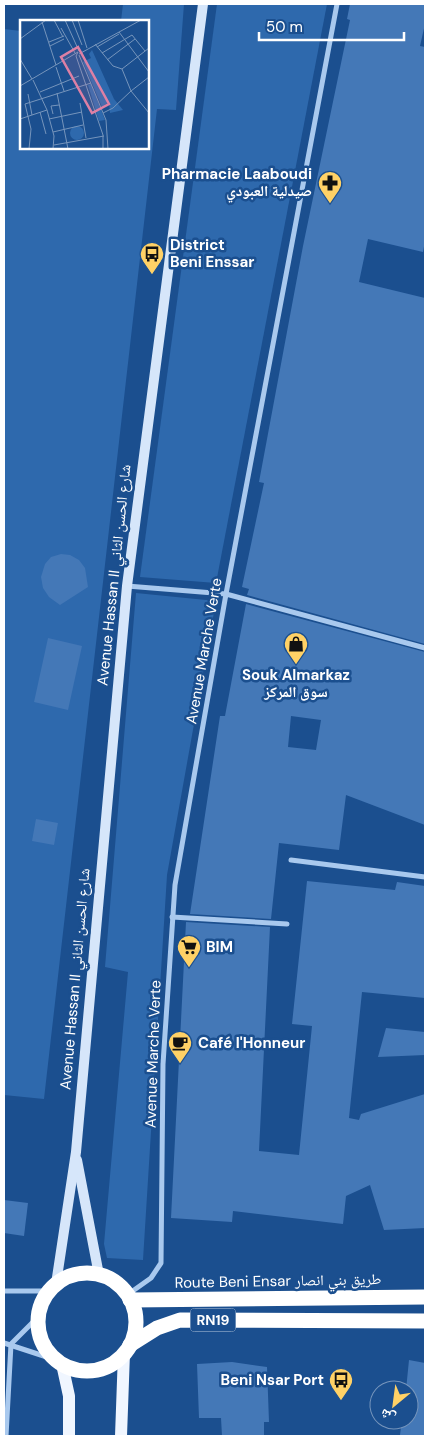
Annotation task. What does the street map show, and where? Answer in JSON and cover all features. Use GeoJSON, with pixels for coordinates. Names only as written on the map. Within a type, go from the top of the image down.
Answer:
{"type":"FeatureCollection","features":[{"type":"Feature","properties":{"kind":"highway"},"geometry":{"type":"LineString","coordinates":[[59,1362],[44,1345],[40,1336],[38,1317],[42,1303],[53,1287],[81,1273],[99,1275],[110,1279],[129,1298],[136,1323],[127,1349]]}},
{"type":"Feature","properties":{"kind":"highway"},"geometry":{"type":"LineString","coordinates":[[303,1322],[304,1297]]}},
{"type":"Feature","properties":{"kind":"highway","name":"Route Beni Ensar طريق بني انصار"},"geometry":{"type":"LineString","coordinates":[[129,1298],[425,1297]]}},
{"type":"Feature","properties":{"kind":"highway"},"geometry":{"type":"LineString","coordinates":[[355,1298],[356,1321]]}},
{"type":"Feature","properties":{"kind":"highway","name":"RN19"},"geometry":{"type":"LineString","coordinates":[[59,1362],[78,1370],[96,1370],[116,1361],[127,1349],[157,1328],[180,1320],[425,1321]]}},
{"type":"Feature","properties":{"kind":"main road"},"geometry":{"type":"LineString","coordinates":[[121,1436],[127,1349]]}},
{"type":"Feature","properties":{"kind":"main road"},"geometry":{"type":"LineString","coordinates":[[59,1362],[69,1396],[68,1436]]}},
{"type":"Feature","properties":{"kind":"street","name":"Avenue Hassan II شارع الحسن الثاني"},"geometry":{"type":"LineString","coordinates":[[53,1287],[76,1152],[127,586],[203,4]]}},
{"type":"Feature","properties":{"kind":"street","name":"Avenue Marche Verte"},"geometry":{"type":"LineString","coordinates":[[129,1298],[151,1278],[161,1262],[162,1064],[172,917],[226,594],[336,4]]}},
{"type":"Feature","properties":{"kind":"street"},"geometry":{"type":"LineString","coordinates":[[127,586],[226,594],[425,648]]}},
{"type":"Feature","properties":{"kind":"street"},"geometry":{"type":"LineString","coordinates":[[291,860],[425,877]]}},
{"type":"Feature","properties":{"kind":"street"},"geometry":{"type":"LineString","coordinates":[[172,917],[287,924]]}},
{"type":"Feature","properties":{"kind":"street","name":"Avenue Hassan II شارع الحسن الثاني"},"geometry":{"type":"LineString","coordinates":[[76,1152],[99,1275]]}},
{"type":"Feature","properties":{"kind":"street"},"geometry":{"type":"LineString","coordinates":[[4,1291],[53,1287]]}},
{"type":"Feature","properties":{"kind":"street"},"geometry":{"type":"LineString","coordinates":[[6,1436],[11,1344],[38,1317]]}},
{"type":"Feature","properties":{"kind":"street"},"geometry":{"type":"LineString","coordinates":[[4,1343],[59,1362]]}},
{"type":"Feature","properties":{"kind":"shaded area"},"geometry":{"type":"Polygon","coordinates":[[[123,4],[184,4],[176,110],[157,109],[44,1099],[4,1095],[4,29],[20,31],[20,149],[149,149],[149,20],[121,20],[123,4]]]}},
{"type":"Feature","properties":{"kind":"shaded area"},"geometry":{"type":"Polygon","coordinates":[[[217,4],[327,4],[216,583],[140,577],[217,4]]]}},
{"type":"Feature","properties":{"kind":"shaded area"},"geometry":{"type":"Polygon","coordinates":[[[136,593],[216,601],[167,875],[143,1260],[107,1258],[104,1244],[128,972],[105,967],[136,593]]]}},
{"type":"Feature","properties":{"kind":"building"},"geometry":{"type":"Polygon","coordinates":[[[350,4],[425,4],[425,24],[420,46],[425,47],[425,241],[423,252],[368,239],[359,282],[425,298],[425,644],[247,595],[249,589],[242,587],[264,483],[259,482],[303,246],[350,20],[347,19],[350,4]]]}},
{"type":"Feature","properties":{"kind":"building"},"geometry":{"type":"Polygon","coordinates":[[[61,554],[70,555],[79,560],[85,568],[88,587],[60,605],[49,597],[43,588],[41,577],[45,564],[51,557],[61,554]]]}},
{"type":"Feature","properties":{"kind":"building"},"geometry":{"type":"Polygon","coordinates":[[[246,604],[425,652],[425,825],[346,795],[339,850],[279,843],[271,919],[190,914],[220,716],[225,716],[246,604]],[[291,716],[288,747],[316,750],[321,720],[291,716]]]}},
{"type":"Feature","properties":{"kind":"building"},"geometry":{"type":"Polygon","coordinates":[[[48,638],[82,646],[68,710],[34,702],[48,638]]]}},
{"type":"Feature","properties":{"kind":"building"},"geometry":{"type":"Polygon","coordinates":[[[36,819],[58,823],[54,845],[32,841],[36,819]]]}},
{"type":"Feature","properties":{"kind":"building"},"geometry":{"type":"Polygon","coordinates":[[[307,881],[395,890],[397,882],[425,886],[425,998],[362,992],[349,1118],[359,1120],[361,1114],[425,1094],[425,1228],[384,1230],[370,1185],[346,1196],[343,1224],[233,1211],[232,1222],[171,1218],[186,922],[270,927],[259,1151],[299,1155],[312,1026],[292,1024],[307,881]]]}},
{"type":"Feature","properties":{"kind":"building"},"geometry":{"type":"Polygon","coordinates":[[[386,1028],[425,1032],[425,1055],[378,1057],[386,1028]]]}},
{"type":"Feature","properties":{"kind":"building"},"geometry":{"type":"Polygon","coordinates":[[[4,1200],[28,1203],[24,1236],[4,1233],[4,1200]]]}},
{"type":"Feature","properties":{"kind":"building"},"geometry":{"type":"Polygon","coordinates":[[[409,1360],[425,1363],[425,1436],[400,1435],[401,1430],[419,1430],[419,1380],[407,1380],[409,1360]]]}},
{"type":"Feature","properties":{"kind":"building"},"geometry":{"type":"Polygon","coordinates":[[[232,1362],[267,1367],[269,1422],[264,1422],[264,1436],[222,1436],[221,1418],[199,1418],[197,1364],[232,1362]]]}},
{"type":"Feature","properties":{"kind":"place","name":"Pharmacie Laaboudi صيدلية العبودي"},"geometry":{"type":"Point","coordinates":[330,204]}},
{"type":"Feature","properties":{"kind":"place","name":"District Beni Enssar"},"geometry":{"type":"Point","coordinates":[152,275]}},
{"type":"Feature","properties":{"kind":"place","name":"Souk Almarkaz سوق المركز"},"geometry":{"type":"Point","coordinates":[296,665]}},
{"type":"Feature","properties":{"kind":"place","name":"BIM"},"geometry":{"type":"Point","coordinates":[189,968]}},
{"type":"Feature","properties":{"kind":"place","name":"Café l'Honneur"},"geometry":{"type":"Point","coordinates":[180,1064]}},
{"type":"Feature","properties":{"kind":"place","name":"Beni Nsar Port"},"geometry":{"type":"Point","coordinates":[341,1401]}}]}
